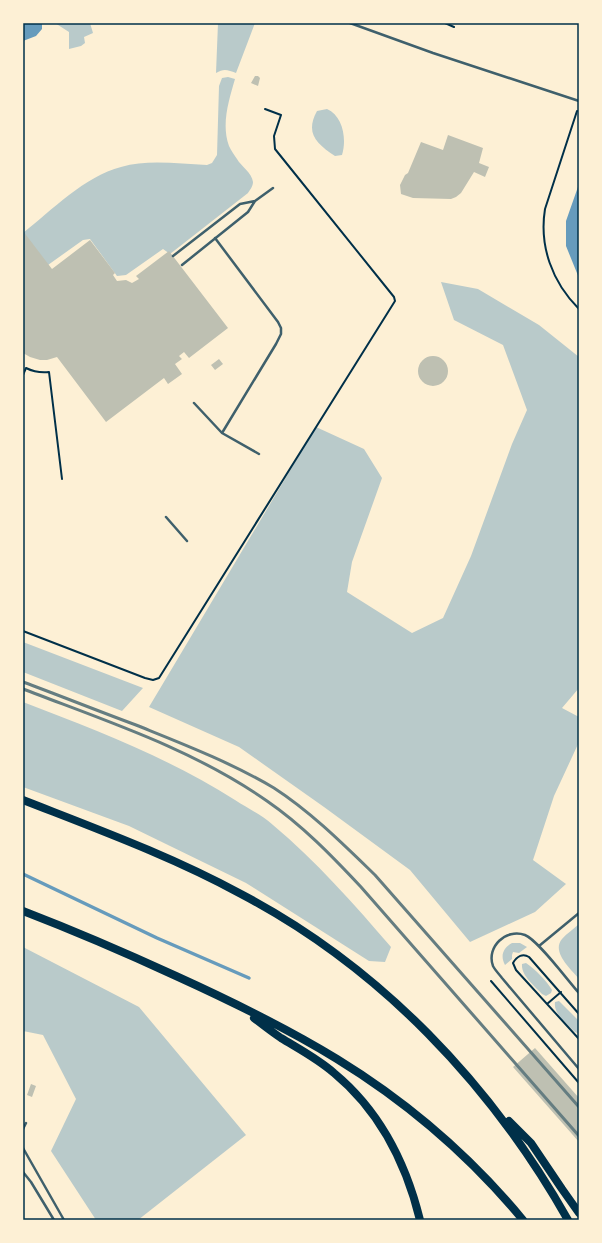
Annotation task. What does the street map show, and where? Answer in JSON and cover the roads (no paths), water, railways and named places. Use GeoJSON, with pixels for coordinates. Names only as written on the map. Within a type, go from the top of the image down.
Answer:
{"type":"FeatureCollection","features":[{"type":"Feature","properties":{"kind":"highway"},"geometry":{"type":"LineString","coordinates":[[23,800],[132,843],[188,867],[243,894],[293,924],[344,960],[390,998],[432,1038],[483,1094],[531,1143],[579,1212]]}},
{"type":"Feature","properties":{"kind":"highway"},"geometry":{"type":"LineString","coordinates":[[23,911],[128,954],[232,1002],[337,1059],[386,1092],[461,1154],[524,1220]]}},
{"type":"Feature","properties":{"kind":"highway"},"geometry":{"type":"LineString","coordinates":[[232,1002],[280,1037],[335,1073],[364,1102],[386,1134],[400,1159],[420,1220]]}},
{"type":"Feature","properties":{"kind":"highway"},"geometry":{"type":"LineString","coordinates":[[483,1094],[525,1150],[568,1220]]}},
{"type":"Feature","properties":{"kind":"lane"},"geometry":{"type":"LineString","coordinates":[[350,23],[432,53],[579,101]]}},
{"type":"Feature","properties":{"kind":"lane"},"geometry":{"type":"LineString","coordinates":[[182,265],[248,212],[255,201],[273,188]]}},
{"type":"Feature","properties":{"kind":"lane"},"geometry":{"type":"LineString","coordinates":[[173,256],[240,204],[255,201]]}},
{"type":"Feature","properties":{"kind":"lane"},"geometry":{"type":"LineString","coordinates":[[215,238],[265,303],[281,328],[281,334],[276,344],[222,433]]}},
{"type":"Feature","properties":{"kind":"lane"},"geometry":{"type":"LineString","coordinates":[[194,403],[222,433],[259,454]]}},
{"type":"Feature","properties":{"kind":"lane"},"geometry":{"type":"LineString","coordinates":[[166,517],[187,542]]}},
{"type":"Feature","properties":{"kind":"lane"},"geometry":{"type":"LineString","coordinates":[[539,946],[579,913]]}},
{"type":"Feature","properties":{"kind":"lane"},"geometry":{"type":"LineString","coordinates":[[579,993],[539,946],[525,935],[512,933],[498,941],[492,953],[493,966],[579,1069]]}},
{"type":"Feature","properties":{"kind":"lane"},"geometry":{"type":"LineString","coordinates":[[23,1128],[26,1123]]}},
{"type":"Feature","properties":{"kind":"lane"},"geometry":{"type":"LineString","coordinates":[[23,1148],[64,1220]]}},
{"type":"Feature","properties":{"kind":"lane"},"geometry":{"type":"LineString","coordinates":[[23,1172],[31,1182],[54,1220]]}},
{"type":"Feature","properties":{"kind":"water"},"geometry":{"type":"Polygon","coordinates":[[[23,23],[42,23],[42,29],[36,36],[23,41],[23,23]]]}},
{"type":"Feature","properties":{"kind":"water"},"geometry":{"type":"Polygon","coordinates":[[[579,184],[579,278],[566,246],[566,221],[579,184]]]}},
{"type":"Feature","properties":{"kind":"waterway"},"geometry":{"type":"LineString","coordinates":[[23,874],[157,938],[249,978]]}},
{"type":"Feature","properties":{"kind":"railway"},"geometry":{"type":"LineString","coordinates":[[23,682],[189,746],[257,779],[288,797],[326,829],[375,875],[579,1107]]}},
{"type":"Feature","properties":{"kind":"railway"},"geometry":{"type":"LineString","coordinates":[[23,689],[117,725],[179,751],[239,783],[280,810],[328,852],[361,887],[579,1136]]}}]}
